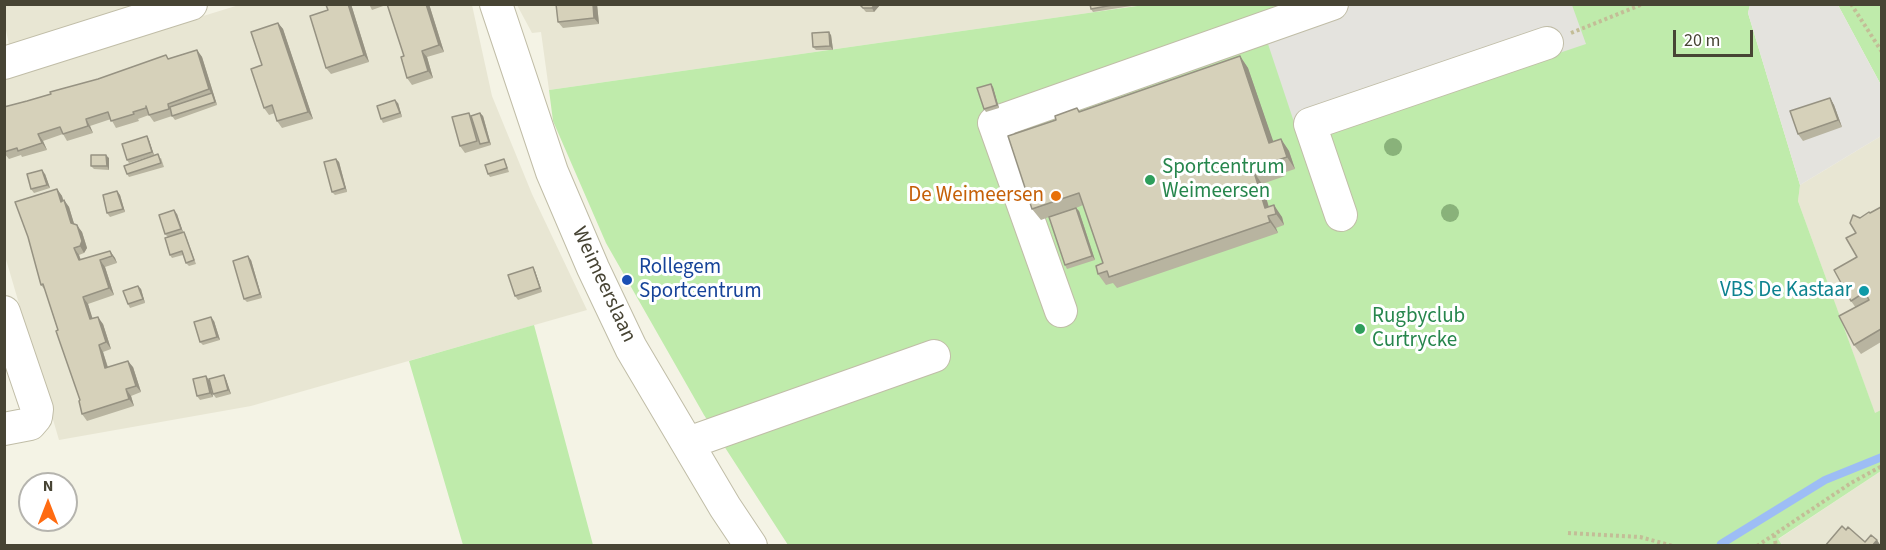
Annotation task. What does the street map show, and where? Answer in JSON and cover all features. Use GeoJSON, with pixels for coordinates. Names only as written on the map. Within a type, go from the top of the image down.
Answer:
{"type":"FeatureCollection","features":[{"type":"Feature","properties":{"kind":"street"},"geometry":{"type":"LineString","coordinates":[[4,63],[111,16],[191,4]]}},
{"type":"Feature","properties":{"kind":"street","name":"Weimeerslaan"},"geometry":{"type":"LineString","coordinates":[[496,4],[552,172],[593,268],[632,348],[725,507],[752,546]]}},
{"type":"Feature","properties":{"kind":"street"},"geometry":{"type":"LineString","coordinates":[[1061,311],[994,123],[1332,4]]}},
{"type":"Feature","properties":{"kind":"street"},"geometry":{"type":"LineString","coordinates":[[1341,215],[1310,124],[1547,43]]}},
{"type":"Feature","properties":{"kind":"street"},"geometry":{"type":"LineString","coordinates":[[4,312],[37,409],[36,417],[30,424],[4,429]]}},
{"type":"Feature","properties":{"kind":"street"},"geometry":{"type":"LineString","coordinates":[[688,443],[934,356]]}},
{"type":"Feature","properties":{"kind":"path"},"geometry":{"type":"LineString","coordinates":[[1547,43],[1643,4]]}},
{"type":"Feature","properties":{"kind":"path"},"geometry":{"type":"LineString","coordinates":[[1851,4],[1881,52]]}},
{"type":"Feature","properties":{"kind":"path"},"geometry":{"type":"LineString","coordinates":[[1757,546],[1851,483],[1881,466]]}},
{"type":"Feature","properties":{"kind":"path"},"geometry":{"type":"LineString","coordinates":[[1568,533],[1640,537],[1673,546]]}},
{"type":"Feature","properties":{"kind":"path"},"geometry":{"type":"LineString","coordinates":[[1774,535],[1776,546]]}},
{"type":"Feature","properties":{"kind":"shaded area"},"geometry":{"type":"Polygon","coordinates":[[[1305,4],[1572,5],[1586,44],[1300,140],[1260,20],[1305,4]]]}},
{"type":"Feature","properties":{"kind":"shaded area"},"geometry":{"type":"Polygon","coordinates":[[[4,5],[139,5],[9,45],[4,5]]]}},
{"type":"Feature","properties":{"kind":"shaded area"},"geometry":{"type":"Polygon","coordinates":[[[239,5],[472,5],[492,96],[532,194],[587,310],[251,406],[59,440],[5,256],[5,77],[239,5]]]}},
{"type":"Feature","properties":{"kind":"shaded area"},"geometry":{"type":"Polygon","coordinates":[[[517,5],[1144,5],[549,90],[541,32],[532,33],[517,5]]]}},
{"type":"Feature","properties":{"kind":"shaded area"},"geometry":{"type":"Polygon","coordinates":[[[1750,5],[1838,5],[1881,85],[1881,136],[1800,185],[1748,13],[1750,5]]]}},
{"type":"Feature","properties":{"kind":"shaded area"},"geometry":{"type":"Polygon","coordinates":[[[1881,136],[1882,410],[1875,414],[1798,201],[1800,185],[1881,136]]]}},
{"type":"Feature","properties":{"kind":"shaded area"},"geometry":{"type":"Polygon","coordinates":[[[1881,471],[1881,545],[1783,545],[1777,540],[1881,471]]]}},
{"type":"Feature","properties":{"kind":"green space"},"geometry":{"type":"Polygon","coordinates":[[[1144,5],[1750,5],[1748,13],[1800,185],[1798,201],[1875,413],[1881,410],[1881,471],[1778,539],[1782,545],[788,545],[704,415],[606,243],[553,121],[549,90],[1144,5]]]}},
{"type":"Feature","properties":{"kind":"green space"},"geometry":{"type":"Polygon","coordinates":[[[1838,5],[1881,5],[1881,85],[1838,5]]]}},
{"type":"Feature","properties":{"kind":"green space"},"geometry":{"type":"Polygon","coordinates":[[[534,325],[593,545],[463,545],[409,361],[534,325]]]}},
{"type":"Feature","properties":{"kind":"building"},"geometry":{"type":"Polygon","coordinates":[[[348,4],[364,55],[326,68],[310,16],[328,10],[326,5],[348,4]]]}},
{"type":"Feature","properties":{"kind":"building"},"geometry":{"type":"Polygon","coordinates":[[[387,4],[426,4],[439,45],[422,51],[428,71],[407,78],[401,57],[404,56],[387,4]]]}},
{"type":"Feature","properties":{"kind":"building"},"geometry":{"type":"Polygon","coordinates":[[[556,4],[593,4],[594,18],[558,22],[556,4]]]}},
{"type":"Feature","properties":{"kind":"building"},"geometry":{"type":"Polygon","coordinates":[[[859,4],[875,4],[872,8],[863,8],[859,4]]]}},
{"type":"Feature","properties":{"kind":"building"},"geometry":{"type":"Polygon","coordinates":[[[1090,4],[1118,4],[1091,9],[1090,4]]]}},
{"type":"Feature","properties":{"kind":"building"},"geometry":{"type":"Polygon","coordinates":[[[278,23],[308,112],[277,121],[272,105],[264,108],[251,69],[262,65],[251,32],[278,23]]]}},
{"type":"Feature","properties":{"kind":"building"},"geometry":{"type":"Polygon","coordinates":[[[829,32],[830,46],[813,47],[812,33],[829,32]]]}},
{"type":"Feature","properties":{"kind":"building"},"geometry":{"type":"Polygon","coordinates":[[[197,50],[209,89],[168,104],[169,109],[149,115],[146,106],[146,108],[133,112],[134,114],[111,121],[108,112],[86,119],[88,126],[63,134],[60,127],[38,134],[42,143],[18,151],[17,148],[4,152],[4,107],[98,79],[166,55],[168,59],[197,50]]]}},
{"type":"Feature","properties":{"kind":"building","name":"Sportcentrum Weimeersen"},"geometry":{"type":"Polygon","coordinates":[[[1240,56],[1269,143],[1281,139],[1287,157],[1275,161],[1277,165],[1254,172],[1265,208],[1274,205],[1276,214],[1268,216],[1270,222],[1109,277],[1107,271],[1098,274],[1096,266],[1103,263],[1079,193],[1032,209],[1008,136],[1056,120],[1055,116],[1077,108],[1079,112],[1240,56]]]}},
{"type":"Feature","properties":{"kind":"building"},"geometry":{"type":"Polygon","coordinates":[[[991,84],[997,105],[984,109],[977,88],[991,84]]]}},
{"type":"Feature","properties":{"kind":"building"},"geometry":{"type":"Polygon","coordinates":[[[212,93],[215,102],[172,116],[170,107],[212,93]]]}},
{"type":"Feature","properties":{"kind":"building"},"geometry":{"type":"Polygon","coordinates":[[[1830,98],[1838,120],[1798,134],[1790,111],[1830,98]]]}},
{"type":"Feature","properties":{"kind":"building"},"geometry":{"type":"Polygon","coordinates":[[[395,100],[400,113],[381,119],[377,106],[395,100]]]}},
{"type":"Feature","properties":{"kind":"building"},"geometry":{"type":"Polygon","coordinates":[[[469,113],[477,141],[460,146],[452,117],[469,113]]]}},
{"type":"Feature","properties":{"kind":"building"},"geometry":{"type":"Polygon","coordinates":[[[480,113],[489,142],[480,144],[471,116],[480,113]]]}},
{"type":"Feature","properties":{"kind":"building"},"geometry":{"type":"Polygon","coordinates":[[[147,136],[152,152],[127,160],[122,144],[147,136]]]}},
{"type":"Feature","properties":{"kind":"building"},"geometry":{"type":"Polygon","coordinates":[[[158,154],[161,163],[127,174],[124,166],[158,154]]]}},
{"type":"Feature","properties":{"kind":"building"},"geometry":{"type":"Polygon","coordinates":[[[91,155],[106,155],[107,166],[91,166],[91,155]]]}},
{"type":"Feature","properties":{"kind":"building"},"geometry":{"type":"Polygon","coordinates":[[[336,159],[345,188],[332,192],[324,162],[336,159]]]}},
{"type":"Feature","properties":{"kind":"building"},"geometry":{"type":"Polygon","coordinates":[[[504,159],[507,168],[488,174],[485,165],[504,159]]]}},
{"type":"Feature","properties":{"kind":"building"},"geometry":{"type":"Polygon","coordinates":[[[42,170],[47,185],[31,189],[27,174],[42,170]]]}},
{"type":"Feature","properties":{"kind":"building"},"geometry":{"type":"Polygon","coordinates":[[[57,189],[61,202],[64,200],[71,223],[77,225],[82,241],[80,246],[74,248],[79,260],[110,251],[112,256],[100,260],[109,288],[83,297],[90,319],[98,317],[106,342],[99,345],[105,368],[128,361],[136,386],[126,389],[129,399],[82,414],[80,400],[56,331],[58,330],[15,202],[57,189]]]}},
{"type":"Feature","properties":{"kind":"building"},"geometry":{"type":"Polygon","coordinates":[[[117,191],[123,209],[107,213],[103,195],[117,191]]]}},
{"type":"Feature","properties":{"kind":"building","name":"VBS De Kastaar"},"geometry":{"type":"Polygon","coordinates":[[[1881,207],[1881,329],[1854,345],[1839,316],[1869,300],[1865,292],[1851,301],[1834,270],[1857,257],[1846,238],[1856,233],[1850,223],[1853,215],[1860,218],[1881,207]]]}},
{"type":"Feature","properties":{"kind":"building"},"geometry":{"type":"Polygon","coordinates":[[[1076,208],[1092,256],[1065,265],[1049,217],[1076,208]]]}},
{"type":"Feature","properties":{"kind":"building"},"geometry":{"type":"Polygon","coordinates":[[[174,210],[181,229],[165,234],[159,215],[174,210]]]}},
{"type":"Feature","properties":{"kind":"building"},"geometry":{"type":"Polygon","coordinates":[[[184,232],[194,260],[186,263],[182,251],[170,255],[165,238],[184,232]]]}},
{"type":"Feature","properties":{"kind":"building"},"geometry":{"type":"Polygon","coordinates":[[[248,256],[260,294],[244,299],[233,261],[248,256]]]}},
{"type":"Feature","properties":{"kind":"building"},"geometry":{"type":"Polygon","coordinates":[[[533,267],[540,288],[515,296],[508,275],[533,267]]]}},
{"type":"Feature","properties":{"kind":"building"},"geometry":{"type":"Polygon","coordinates":[[[138,286],[143,299],[128,304],[123,291],[138,286]]]}},
{"type":"Feature","properties":{"kind":"building"},"geometry":{"type":"Polygon","coordinates":[[[211,317],[217,337],[200,342],[194,322],[211,317]]]}},
{"type":"Feature","properties":{"kind":"building"},"geometry":{"type":"Polygon","coordinates":[[[224,375],[228,390],[213,394],[209,379],[224,375]]]}},
{"type":"Feature","properties":{"kind":"building"},"geometry":{"type":"Polygon","coordinates":[[[206,376],[210,393],[197,396],[193,379],[206,376]]]}},
{"type":"Feature","properties":{"kind":"building"},"geometry":{"type":"Polygon","coordinates":[[[1842,526],[1846,530],[1848,527],[1865,542],[1871,535],[1877,540],[1872,546],[1825,546],[1842,526]]]}},
{"type":"Feature","properties":{"kind":"waterway"},"geometry":{"type":"LineString","coordinates":[[1721,544],[1825,480],[1882,457]]}},
{"type":"Feature","properties":{"kind":"place","name":"Sportcentrum Weimeersen"},"geometry":{"type":"Point","coordinates":[1150,180]}},
{"type":"Feature","properties":{"kind":"place","name":"De Weimeersen"},"geometry":{"type":"Point","coordinates":[1056,196]}},
{"type":"Feature","properties":{"kind":"place","name":"Rollegem Sportcentrum"},"geometry":{"type":"Point","coordinates":[627,280]}},
{"type":"Feature","properties":{"kind":"place","name":"VBS De Kastaar"},"geometry":{"type":"Point","coordinates":[1864,291]}},
{"type":"Feature","properties":{"kind":"place","name":"Rugbyclub Curtrycke"},"geometry":{"type":"Point","coordinates":[1360,329]}}]}
